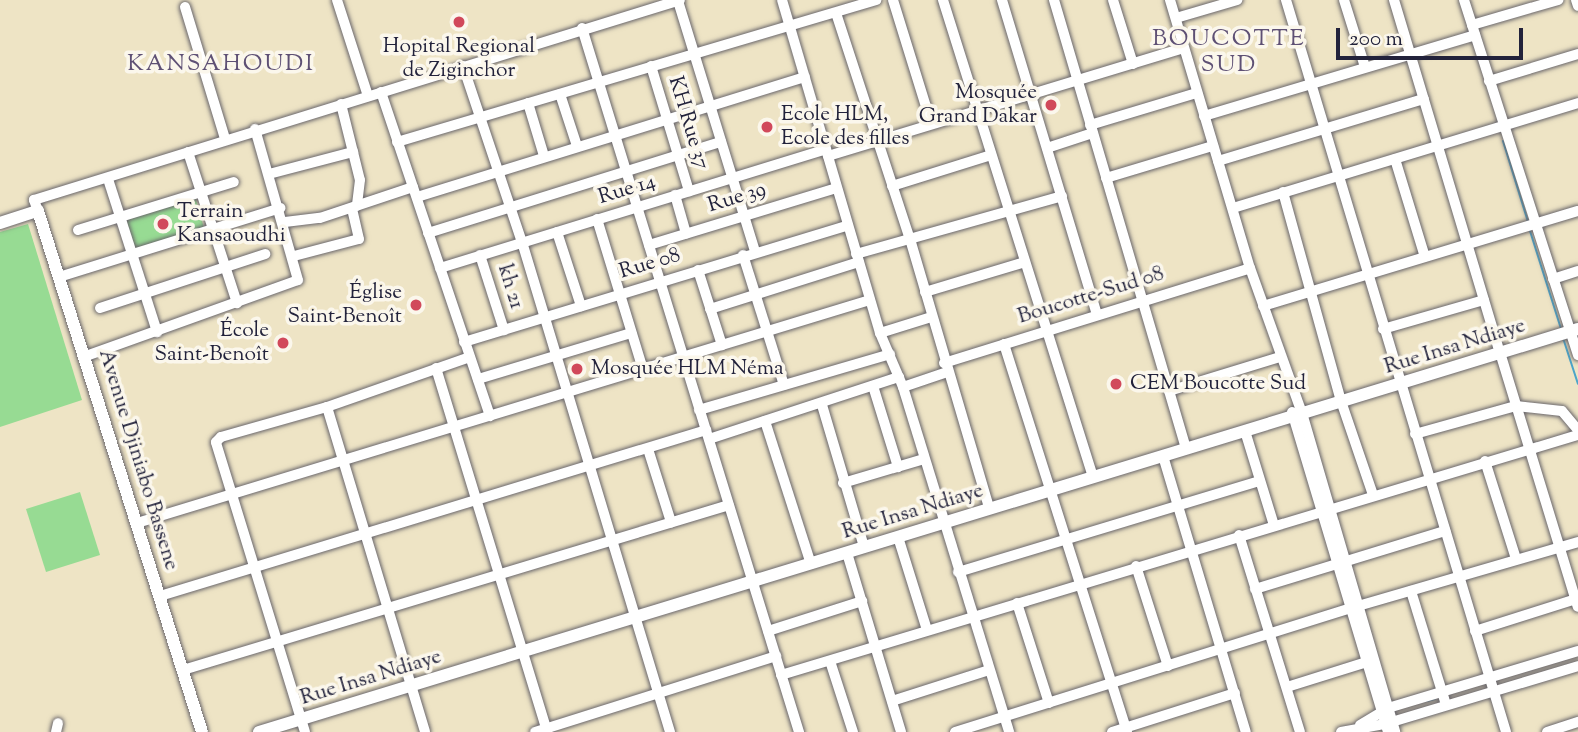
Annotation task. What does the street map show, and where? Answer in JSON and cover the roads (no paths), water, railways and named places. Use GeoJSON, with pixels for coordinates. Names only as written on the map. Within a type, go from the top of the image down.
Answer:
{"type":"FeatureCollection","features":[{"type":"Feature","properties":{"kind":"main road"},"geometry":{"type":"LineString","coordinates":[[0,223],[36,206]]}},
{"type":"Feature","properties":{"kind":"main road","name":"Avenue Djiniabo Bassene"},"geometry":{"type":"LineString","coordinates":[[36,206],[86,356],[202,732]]}},
{"type":"Feature","properties":{"kind":"main road","name":"Rue Insa Ndiaye"},"geometry":{"type":"LineString","coordinates":[[259,732],[303,726],[523,651],[1574,331]]}},
{"type":"Feature","properties":{"kind":"street"},"geometry":{"type":"LineString","coordinates":[[337,0],[368,96]]}},
{"type":"Feature","properties":{"kind":"street"},"geometry":{"type":"LineString","coordinates":[[36,206],[255,129],[679,0],[755,252]]}},
{"type":"Feature","properties":{"kind":"street"},"geometry":{"type":"LineString","coordinates":[[782,0],[880,333],[901,382],[1009,732]]}},
{"type":"Feature","properties":{"kind":"street"},"geometry":{"type":"LineString","coordinates":[[397,142],[790,23],[836,13],[876,0]]}},
{"type":"Feature","properties":{"kind":"street"},"geometry":{"type":"LineString","coordinates":[[893,0],[931,123]]}},
{"type":"Feature","properties":{"kind":"street"},"geometry":{"type":"LineString","coordinates":[[943,0],[1093,477]]}},
{"type":"Feature","properties":{"kind":"street"},"geometry":{"type":"LineString","coordinates":[[1002,0],[1097,314]]}},
{"type":"Feature","properties":{"kind":"street"},"geometry":{"type":"LineString","coordinates":[[1054,0],[1186,449]]}},
{"type":"Feature","properties":{"kind":"street"},"geometry":{"type":"LineString","coordinates":[[1113,0],[1133,64]]}},
{"type":"Feature","properties":{"kind":"street"},"geometry":{"type":"LineString","coordinates":[[1170,0],[1250,268],[1293,398],[1390,727]]}},
{"type":"Feature","properties":{"kind":"street"},"geometry":{"type":"LineString","coordinates":[[1176,18],[1237,0]]}},
{"type":"Feature","properties":{"kind":"street"},"geometry":{"type":"LineString","coordinates":[[1286,0],[1506,732]]}},
{"type":"Feature","properties":{"kind":"street"},"geometry":{"type":"LineString","coordinates":[[1344,0],[1365,67]]}},
{"type":"Feature","properties":{"kind":"street"},"geometry":{"type":"LineString","coordinates":[[1394,0],[1498,347]]}},
{"type":"Feature","properties":{"kind":"street"},"geometry":{"type":"LineString","coordinates":[[1464,0],[1553,279],[1574,331],[1578,355]]}},
{"type":"Feature","properties":{"kind":"street"},"geometry":{"type":"LineString","coordinates":[[1204,116],[1410,54],[1530,4],[1558,0]]}},
{"type":"Feature","properties":{"kind":"street"},"geometry":{"type":"LineString","coordinates":[[1576,0],[1578,6]]}},
{"type":"Feature","properties":{"kind":"street"},"geometry":{"type":"LineString","coordinates":[[185,8],[225,139]]}},
{"type":"Feature","properties":{"kind":"street"},"geometry":{"type":"LineString","coordinates":[[836,13],[910,239],[945,367],[989,509]]}},
{"type":"Feature","properties":{"kind":"street"},"geometry":{"type":"LineString","coordinates":[[582,29],[799,732]]}},
{"type":"Feature","properties":{"kind":"street","name":"Rue 14"},"geometry":{"type":"LineString","coordinates":[[440,268],[675,195],[876,141],[1184,48]]}},
{"type":"Feature","properties":{"kind":"street"},"geometry":{"type":"LineString","coordinates":[[1489,81],[1578,54]]}},
{"type":"Feature","properties":{"kind":"street"},"geometry":{"type":"LineString","coordinates":[[463,66],[522,242],[670,732]]}},
{"type":"Feature","properties":{"kind":"street","name":"KH Rue 37"},"geometry":{"type":"LineString","coordinates":[[650,66],[689,191]]}},
{"type":"Feature","properties":{"kind":"street"},"geometry":{"type":"LineString","coordinates":[[285,222],[498,171],[804,76]]}},
{"type":"Feature","properties":{"kind":"street"},"geometry":{"type":"LineString","coordinates":[[380,92],[490,416]]}},
{"type":"Feature","properties":{"kind":"street"},"geometry":{"type":"LineString","coordinates":[[1047,148],[1092,129],[1197,93]]}},
{"type":"Feature","properties":{"kind":"street"},"geometry":{"type":"LineString","coordinates":[[560,94],[577,146]]}},
{"type":"Feature","properties":{"kind":"street"},"geometry":{"type":"LineString","coordinates":[[1218,161],[1424,99]]}},
{"type":"Feature","properties":{"kind":"street"},"geometry":{"type":"LineString","coordinates":[[528,103],[544,156]]}},
{"type":"Feature","properties":{"kind":"street"},"geometry":{"type":"LineString","coordinates":[[1233,208],[1578,103]]}},
{"type":"Feature","properties":{"kind":"street"},"geometry":{"type":"LineString","coordinates":[[294,256],[359,239],[355,207],[360,180],[341,104]]}},
{"type":"Feature","properties":{"kind":"street"},"geometry":{"type":"LineString","coordinates":[[86,356],[297,281],[285,222],[255,129]]}},
{"type":"Feature","properties":{"kind":"street"},"geometry":{"type":"LineString","coordinates":[[428,233],[722,142]]}},
{"type":"Feature","properties":{"kind":"street"},"geometry":{"type":"LineString","coordinates":[[1106,178],[1213,146]]}},
{"type":"Feature","properties":{"kind":"street"},"geometry":{"type":"LineString","coordinates":[[188,152],[237,303]]}},
{"type":"Feature","properties":{"kind":"street"},"geometry":{"type":"LineString","coordinates":[[269,174],[353,152]]}},
{"type":"Feature","properties":{"kind":"street"},"geometry":{"type":"LineString","coordinates":[[892,186],[991,155]]}},
{"type":"Feature","properties":{"kind":"street"},"geometry":{"type":"LineString","coordinates":[[1395,159],[1425,257]]}},
{"type":"Feature","properties":{"kind":"street"},"geometry":{"type":"LineString","coordinates":[[108,179],[157,331]]}},
{"type":"Feature","properties":{"kind":"street"},"geometry":{"type":"LineString","coordinates":[[78,230],[234,182]]}},
{"type":"Feature","properties":{"kind":"street","name":"Rue 39"},"geometry":{"type":"LineString","coordinates":[[649,245],[837,188]]}},
{"type":"Feature","properties":{"kind":"street"},"geometry":{"type":"LineString","coordinates":[[1283,192],[1341,401],[1373,495]]}},
{"type":"Feature","properties":{"kind":"street"},"geometry":{"type":"LineString","coordinates":[[675,195],[686,233]]}},
{"type":"Feature","properties":{"kind":"street"},"geometry":{"type":"LineString","coordinates":[[710,309],[910,239],[1062,195]]}},
{"type":"Feature","properties":{"kind":"street"},"geometry":{"type":"LineString","coordinates":[[59,277],[280,208]]}},
{"type":"Feature","properties":{"kind":"street"},"geometry":{"type":"LineString","coordinates":[[1263,306],[1578,211]]}},
{"type":"Feature","properties":{"kind":"street"},"geometry":{"type":"LineString","coordinates":[[597,219],[643,369]]}},
{"type":"Feature","properties":{"kind":"street","name":"Rue 08"},"geometry":{"type":"LineString","coordinates":[[464,342],[848,225]]}},
{"type":"Feature","properties":{"kind":"street"},"geometry":{"type":"LineString","coordinates":[[557,232],[581,306]]}},
{"type":"Feature","properties":{"kind":"street"},"geometry":{"type":"LineString","coordinates":[[100,308],[265,254]]}},
{"type":"Feature","properties":{"kind":"street","name":"kh 21"},"geometry":{"type":"LineString","coordinates":[[480,255],[504,330]]}},
{"type":"Feature","properties":{"kind":"street"},"geometry":{"type":"LineString","coordinates":[[743,256],[784,385]]}},
{"type":"Feature","properties":{"kind":"street"},"geometry":{"type":"LineString","coordinates":[[925,292],[1025,262]]}},
{"type":"Feature","properties":{"kind":"street","name":"Boucotte-Sud 08"},"geometry":{"type":"LineString","coordinates":[[160,596],[366,536],[590,466],[822,405],[873,386],[901,382],[1046,330],[1250,268]]}},
{"type":"Feature","properties":{"kind":"street"},"geometry":{"type":"LineString","coordinates":[[698,270],[722,345]]}},
{"type":"Feature","properties":{"kind":"street"},"geometry":{"type":"LineString","coordinates":[[1553,279],[1578,271]]}},
{"type":"Feature","properties":{"kind":"street"},"geometry":{"type":"LineString","coordinates":[[137,523],[870,300]]}},
{"type":"Feature","properties":{"kind":"street"},"geometry":{"type":"LineString","coordinates":[[1383,329],[1484,300]]}},
{"type":"Feature","properties":{"kind":"street"},"geometry":{"type":"LineString","coordinates":[[880,333],[931,317]]}},
{"type":"Feature","properties":{"kind":"street"},"geometry":{"type":"LineString","coordinates":[[478,379],[631,333]]}},
{"type":"Feature","properties":{"kind":"street"},"geometry":{"type":"LineString","coordinates":[[1004,344],[1126,730]]}},
{"type":"Feature","properties":{"kind":"street"},"geometry":{"type":"LineString","coordinates":[[699,410],[890,354]]}},
{"type":"Feature","properties":{"kind":"street"},"geometry":{"type":"LineString","coordinates":[[303,726],[232,494],[218,439],[327,407],[470,357]]}},
{"type":"Feature","properties":{"kind":"street"},"geometry":{"type":"LineString","coordinates":[[1169,391],[1280,357]]}},
{"type":"Feature","properties":{"kind":"street"},"geometry":{"type":"LineString","coordinates":[[1475,631],[1577,603],[1502,359]]}},
{"type":"Feature","properties":{"kind":"street"},"geometry":{"type":"LineString","coordinates":[[436,368],[500,572],[543,731],[776,656]]}},
{"type":"Feature","properties":{"kind":"street"},"geometry":{"type":"LineString","coordinates":[[873,386],[898,467]]}},
{"type":"Feature","properties":{"kind":"street"},"geometry":{"type":"LineString","coordinates":[[822,405],[864,547]]}},
{"type":"Feature","properties":{"kind":"street"},"geometry":{"type":"LineString","coordinates":[[781,675],[1578,433],[1562,411],[1516,406],[1416,434]]}},
{"type":"Feature","properties":{"kind":"street"},"geometry":{"type":"LineString","coordinates":[[327,407],[425,732]]}},
{"type":"Feature","properties":{"kind":"street"},"geometry":{"type":"LineString","coordinates":[[765,421],[811,564]]}},
{"type":"Feature","properties":{"kind":"street"},"geometry":{"type":"LineString","coordinates":[[1245,431],[1273,525]]}},
{"type":"Feature","properties":{"kind":"street"},"geometry":{"type":"LineString","coordinates":[[649,449],[671,522]]}},
{"type":"Feature","properties":{"kind":"street"},"geometry":{"type":"LineString","coordinates":[[1163,456],[1246,732]]}},
{"type":"Feature","properties":{"kind":"street"},"geometry":{"type":"LineString","coordinates":[[843,483],[924,459]]}},
{"type":"Feature","properties":{"kind":"street"},"geometry":{"type":"LineString","coordinates":[[1485,461],[1516,559]]}},
{"type":"Feature","properties":{"kind":"street"},"geometry":{"type":"LineString","coordinates":[[958,572],[1260,481]]}},
{"type":"Feature","properties":{"kind":"street"},"geometry":{"type":"LineString","coordinates":[[183,670],[500,572],[729,505]]}},
{"type":"Feature","properties":{"kind":"street"},"geometry":{"type":"LineString","coordinates":[[1255,589],[1445,531]]}},
{"type":"Feature","properties":{"kind":"street"},"geometry":{"type":"LineString","coordinates":[[1239,536],[1300,732]]}},
{"type":"Feature","properties":{"kind":"street"},"geometry":{"type":"LineString","coordinates":[[898,537],[927,630]]}},
{"type":"Feature","properties":{"kind":"street"},"geometry":{"type":"LineString","coordinates":[[955,732],[1355,607],[1578,542]]}},
{"type":"Feature","properties":{"kind":"street"},"geometry":{"type":"LineString","coordinates":[[847,553],[901,732]]}},
{"type":"Feature","properties":{"kind":"street"},"geometry":{"type":"LineString","coordinates":[[1136,566],[1168,666]]}},
{"type":"Feature","properties":{"kind":"street"},"geometry":{"type":"LineString","coordinates":[[1411,591],[1446,705]]}},
{"type":"Feature","properties":{"kind":"street"},"geometry":{"type":"LineString","coordinates":[[768,631],[862,601]]}},
{"type":"Feature","properties":{"kind":"street"},"geometry":{"type":"LineString","coordinates":[[1017,604],[1049,703]]}},
{"type":"Feature","properties":{"kind":"street"},"geometry":{"type":"LineString","coordinates":[[1355,607],[1367,662],[1385,709]]}},
{"type":"Feature","properties":{"kind":"street"},"geometry":{"type":"LineString","coordinates":[[1340,732],[1356,727],[1385,709],[1578,652]]}},
{"type":"Feature","properties":{"kind":"street"},"geometry":{"type":"LineString","coordinates":[[831,661],[853,732]]}},
{"type":"Feature","properties":{"kind":"street"},"geometry":{"type":"LineString","coordinates":[[1287,687],[1367,662]]}},
{"type":"Feature","properties":{"kind":"street"},"geometry":{"type":"LineString","coordinates":[[1356,727],[1390,727],[1446,705],[1577,669]]}},
{"type":"Feature","properties":{"kind":"street"},"geometry":{"type":"LineString","coordinates":[[892,701],[989,670]]}},
{"type":"Feature","properties":{"kind":"street"},"geometry":{"type":"LineString","coordinates":[[1112,732],[1126,730],[1235,693]]}},
{"type":"Feature","properties":{"kind":"street"},"geometry":{"type":"LineString","coordinates":[[1548,732],[1564,730],[1578,722]]}},
{"type":"Feature","properties":{"kind":"waterway"},"geometry":{"type":"LineString","coordinates":[[1503,141],[1528,222]]}},
{"type":"Feature","properties":{"kind":"waterway"},"geometry":{"type":"LineString","coordinates":[[1530,231],[1561,329]]}},
{"type":"Feature","properties":{"kind":"waterway"},"geometry":{"type":"LineString","coordinates":[[1563,338],[1578,384]]}},
{"type":"Feature","properties":{"kind":"waterway"},"geometry":{"type":"LineString","coordinates":[[1427,701],[1435,699]]}},
{"type":"Feature","properties":{"kind":"place","name":"Hopital Regional de Ziginchor"},"geometry":{"type":"Point","coordinates":[459,22]}},
{"type":"Feature","properties":{"kind":"place","name":"Mosquée Grand Dakar"},"geometry":{"type":"Point","coordinates":[1051,105]}},
{"type":"Feature","properties":{"kind":"place","name":"Ecole HLM, Ecole des filles"},"geometry":{"type":"Point","coordinates":[767,127]}},
{"type":"Feature","properties":{"kind":"place","name":"Terrain Kansaoudhi"},"geometry":{"type":"Point","coordinates":[163,224]}},
{"type":"Feature","properties":{"kind":"place","name":"Église Saint-Benoît"},"geometry":{"type":"Point","coordinates":[416,305]}},
{"type":"Feature","properties":{"kind":"place","name":"École Saint-Benoît"},"geometry":{"type":"Point","coordinates":[283,343]}},
{"type":"Feature","properties":{"kind":"place","name":"Mosquée HLM Néma"},"geometry":{"type":"Point","coordinates":[577,369]}},
{"type":"Feature","properties":{"kind":"place","name":"CEM Boucotte Sud"},"geometry":{"type":"Point","coordinates":[1116,384]}},
{"type":"Feature","properties":{"kind":"district","name":"BOUCOTTE SUD"},"geometry":{"type":"Point","coordinates":[1229,53]}},
{"type":"Feature","properties":{"kind":"district","name":"KANSAHOUDI"},"geometry":{"type":"Point","coordinates":[221,65]}}]}
